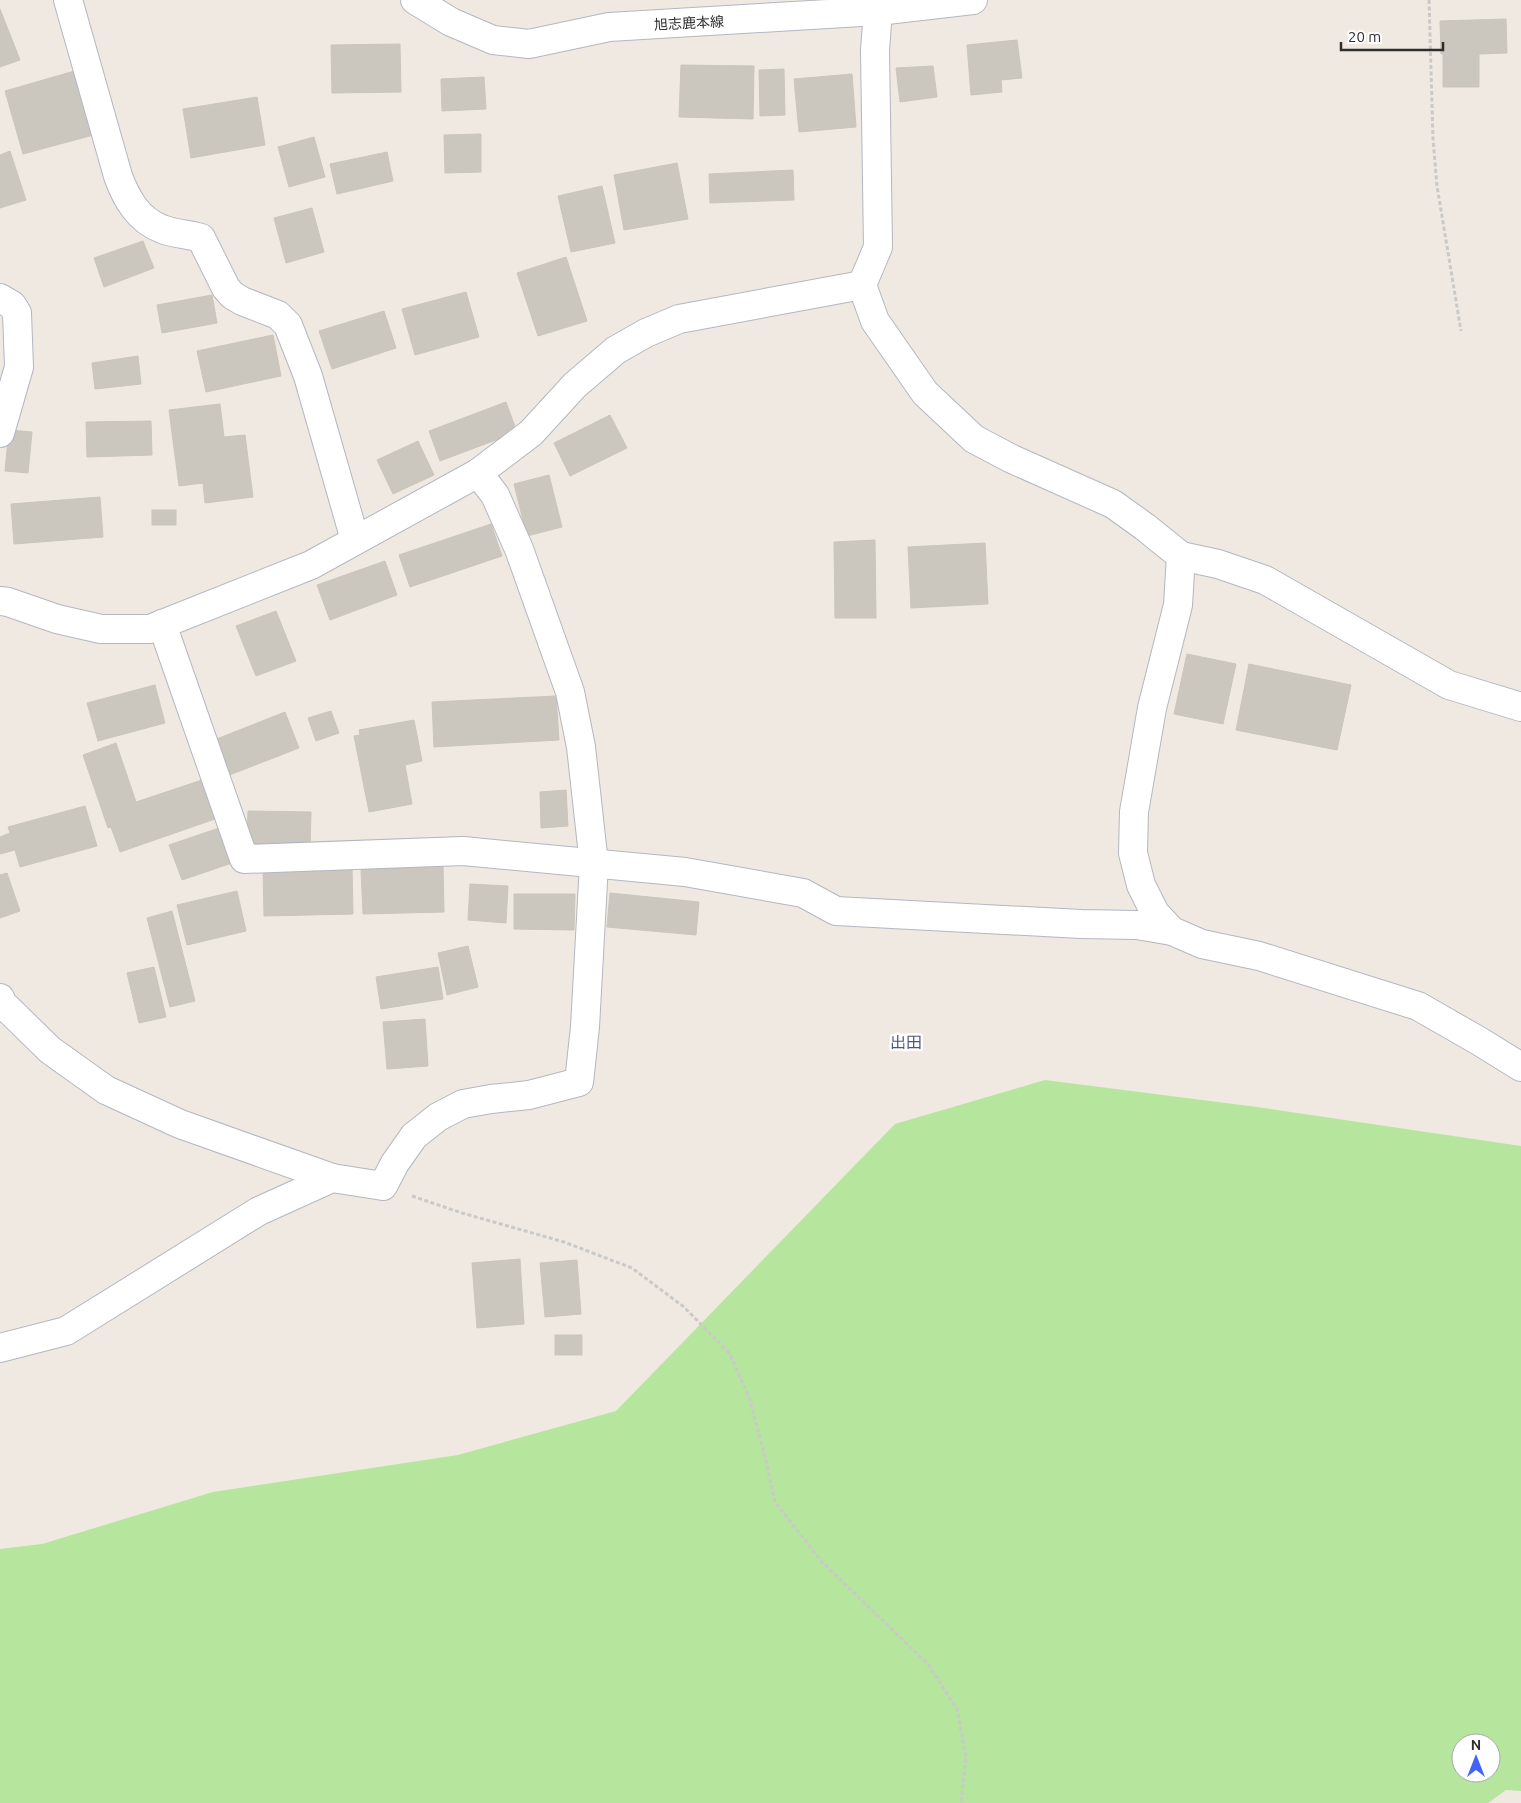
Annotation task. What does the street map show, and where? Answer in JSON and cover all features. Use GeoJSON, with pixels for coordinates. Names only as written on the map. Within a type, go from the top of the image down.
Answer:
{"type":"FeatureCollection","features":[{"type":"Feature","properties":{"kind":"street"},"geometry":{"type":"LineString","coordinates":[[68,0],[118,176],[125,194],[132,205],[141,216],[162,229],[200,238],[226,288],[232,295],[278,315],[288,325],[308,376],[355,540]]}},
{"type":"Feature","properties":{"kind":"street","name":"旭志鹿本線"},"geometry":{"type":"LineString","coordinates":[[415,0],[451,22],[493,40],[529,44],[609,27],[878,10],[974,0]]}},
{"type":"Feature","properties":{"kind":"street"},"geometry":{"type":"LineString","coordinates":[[878,10],[875,50],[878,247],[862,285],[875,321],[925,393],[974,439],[1012,459],[1113,504],[1181,556],[1218,564],[1265,580],[1449,685],[1521,707]]}},
{"type":"Feature","properties":{"kind":"street"},"geometry":{"type":"LineString","coordinates":[[1,594],[57,619],[101,629],[150,629],[311,565],[478,473],[531,432],[575,385],[616,350],[646,332],[679,319],[862,285]]}},
{"type":"Feature","properties":{"kind":"street"},"geometry":{"type":"LineString","coordinates":[[0,298],[12,305],[17,313],[19,367],[0,433]]}},
{"type":"Feature","properties":{"kind":"street"},"geometry":{"type":"LineString","coordinates":[[0,998],[3,1004],[50,1050],[106,1090],[180,1124],[332,1178],[383,1186],[395,1163],[414,1136],[463,1104],[530,1095],[579,1082],[594,864],[581,746],[570,692],[519,549],[494,495],[478,473]]}},
{"type":"Feature","properties":{"kind":"street"},"geometry":{"type":"LineString","coordinates":[[1172,930],[1155,913],[1141,885],[1133,853],[1134,812],[1152,708],[1178,605],[1181,556]]}},
{"type":"Feature","properties":{"kind":"street"},"geometry":{"type":"LineString","coordinates":[[162,624],[244,859],[463,851],[685,872],[761,884],[803,892],[836,911],[1137,926],[1172,930],[1202,944],[1259,956],[1418,1006],[1521,1067]]}},
{"type":"Feature","properties":{"kind":"street"},"geometry":{"type":"LineString","coordinates":[[0,1348],[66,1331],[259,1210],[332,1178]]}},
{"type":"Feature","properties":{"kind":"path"},"geometry":{"type":"LineString","coordinates":[[1429,0],[1433,139],[1437,186],[1461,331]]}},
{"type":"Feature","properties":{"kind":"path"},"geometry":{"type":"LineString","coordinates":[[383,1186],[462,1213],[564,1242],[632,1268],[684,1307],[730,1354],[750,1400],[775,1502],[822,1562],[928,1664],[957,1709],[966,1757],[961,1803]]}},
{"type":"Feature","properties":{"kind":"green space"},"geometry":{"type":"Polygon","coordinates":[[[1045,1080],[1257,1107],[1521,1146],[1521,1791],[1506,1790],[1488,1803],[0,1803],[0,1549],[42,1544],[213,1492],[458,1455],[616,1411],[895,1124],[1045,1080]]]}},
{"type":"Feature","properties":{"kind":"building"},"geometry":{"type":"Polygon","coordinates":[[[0,9],[20,60],[0,67],[0,9]]]}},
{"type":"Feature","properties":{"kind":"building"},"geometry":{"type":"Polygon","coordinates":[[[1506,19],[1507,53],[1479,54],[1479,87],[1443,87],[1440,21],[1506,19]]]}},
{"type":"Feature","properties":{"kind":"building"},"geometry":{"type":"Polygon","coordinates":[[[1017,40],[1022,78],[1001,80],[1002,92],[971,95],[967,45],[1017,40]]]}},
{"type":"Feature","properties":{"kind":"building"},"geometry":{"type":"Polygon","coordinates":[[[400,44],[401,92],[332,93],[331,45],[400,44]]]}},
{"type":"Feature","properties":{"kind":"building"},"geometry":{"type":"Polygon","coordinates":[[[681,65],[754,66],[753,119],[679,117],[681,65]]]}},
{"type":"Feature","properties":{"kind":"building"},"geometry":{"type":"Polygon","coordinates":[[[933,66],[937,97],[900,102],[896,68],[933,66]]]}},
{"type":"Feature","properties":{"kind":"building"},"geometry":{"type":"Polygon","coordinates":[[[784,69],[785,115],[760,116],[759,70],[784,69]]]}},
{"type":"Feature","properties":{"kind":"building"},"geometry":{"type":"Polygon","coordinates":[[[78,70],[97,134],[23,154],[5,91],[78,70]]]}},
{"type":"Feature","properties":{"kind":"building"},"geometry":{"type":"Polygon","coordinates":[[[852,74],[856,127],[799,132],[794,79],[852,74]]]}},
{"type":"Feature","properties":{"kind":"building"},"geometry":{"type":"Polygon","coordinates":[[[484,77],[486,109],[442,111],[441,79],[484,77]]]}},
{"type":"Feature","properties":{"kind":"building"},"geometry":{"type":"Polygon","coordinates":[[[257,97],[265,145],[191,158],[183,109],[257,97]]]}},
{"type":"Feature","properties":{"kind":"building"},"geometry":{"type":"Polygon","coordinates":[[[481,134],[481,172],[445,173],[444,135],[481,134]]]}},
{"type":"Feature","properties":{"kind":"building"},"geometry":{"type":"Polygon","coordinates":[[[314,137],[325,177],[289,187],[278,147],[314,137]]]}},
{"type":"Feature","properties":{"kind":"building"},"geometry":{"type":"Polygon","coordinates":[[[10,151],[26,200],[0,208],[0,155],[10,151]]]}},
{"type":"Feature","properties":{"kind":"building"},"geometry":{"type":"Polygon","coordinates":[[[387,152],[393,181],[337,194],[330,164],[387,152]]]}},
{"type":"Feature","properties":{"kind":"building"},"geometry":{"type":"Polygon","coordinates":[[[677,163],[688,219],[624,230],[614,175],[677,163]]]}},
{"type":"Feature","properties":{"kind":"building"},"geometry":{"type":"Polygon","coordinates":[[[793,170],[794,200],[710,203],[709,174],[793,170]]]}},
{"type":"Feature","properties":{"kind":"building"},"geometry":{"type":"Polygon","coordinates":[[[602,186],[615,243],[571,252],[558,196],[602,186]]]}},
{"type":"Feature","properties":{"kind":"building"},"geometry":{"type":"Polygon","coordinates":[[[312,208],[324,252],[286,263],[274,218],[312,208]]]}},
{"type":"Feature","properties":{"kind":"building"},"geometry":{"type":"Polygon","coordinates":[[[143,241],[154,268],[104,287],[94,258],[143,241]]]}},
{"type":"Feature","properties":{"kind":"building"},"geometry":{"type":"Polygon","coordinates":[[[566,257],[587,321],[538,336],[517,273],[566,257]]]}},
{"type":"Feature","properties":{"kind":"building"},"geometry":{"type":"Polygon","coordinates":[[[466,292],[479,337],[415,355],[402,309],[466,292]]]}},
{"type":"Feature","properties":{"kind":"building"},"geometry":{"type":"Polygon","coordinates":[[[212,295],[217,323],[162,333],[157,305],[212,295]]]}},
{"type":"Feature","properties":{"kind":"building"},"geometry":{"type":"Polygon","coordinates":[[[384,311],[396,348],[332,369],[319,331],[384,311]]]}},
{"type":"Feature","properties":{"kind":"building"},"geometry":{"type":"Polygon","coordinates":[[[273,335],[281,376],[206,392],[197,351],[273,335]]]}},
{"type":"Feature","properties":{"kind":"building"},"geometry":{"type":"Polygon","coordinates":[[[138,356],[141,384],[95,389],[92,363],[138,356]]]}},
{"type":"Feature","properties":{"kind":"building"},"geometry":{"type":"Polygon","coordinates":[[[506,402],[517,432],[440,461],[429,431],[506,402]]]}},
{"type":"Feature","properties":{"kind":"building"},"geometry":{"type":"Polygon","coordinates":[[[220,404],[224,437],[245,435],[253,497],[205,503],[203,483],[179,486],[169,410],[220,404]]]}},
{"type":"Feature","properties":{"kind":"building"},"geometry":{"type":"Polygon","coordinates":[[[610,415],[627,448],[570,476],[554,443],[610,415]]]}},
{"type":"Feature","properties":{"kind":"building"},"geometry":{"type":"Polygon","coordinates":[[[151,421],[152,455],[87,457],[86,422],[151,421]]]}},
{"type":"Feature","properties":{"kind":"building"},"geometry":{"type":"Polygon","coordinates":[[[9,430],[32,432],[28,473],[5,471],[9,430]]]}},
{"type":"Feature","properties":{"kind":"building"},"geometry":{"type":"Polygon","coordinates":[[[418,441],[434,475],[393,494],[377,460],[418,441]]]}},
{"type":"Feature","properties":{"kind":"building"},"geometry":{"type":"Polygon","coordinates":[[[549,475],[562,527],[527,536],[514,484],[549,475]]]}},
{"type":"Feature","properties":{"kind":"building"},"geometry":{"type":"Polygon","coordinates":[[[100,497],[103,537],[14,544],[11,504],[100,497]]]}},
{"type":"Feature","properties":{"kind":"building"},"geometry":{"type":"Polygon","coordinates":[[[152,510],[176,510],[176,525],[152,525],[152,510]]]}},
{"type":"Feature","properties":{"kind":"building"},"geometry":{"type":"Polygon","coordinates":[[[491,524],[502,556],[410,587],[399,555],[491,524]]]}},
{"type":"Feature","properties":{"kind":"building"},"geometry":{"type":"Polygon","coordinates":[[[875,540],[876,618],[835,618],[834,542],[875,540]]]}},
{"type":"Feature","properties":{"kind":"building"},"geometry":{"type":"Polygon","coordinates":[[[985,543],[988,604],[911,608],[908,547],[985,543]]]}},
{"type":"Feature","properties":{"kind":"building"},"geometry":{"type":"Polygon","coordinates":[[[385,561],[397,595],[330,620],[317,585],[385,561]]]}},
{"type":"Feature","properties":{"kind":"building"},"geometry":{"type":"Polygon","coordinates":[[[276,611],[296,661],[256,676],[236,626],[276,611]]]}},
{"type":"Feature","properties":{"kind":"building"},"geometry":{"type":"Polygon","coordinates":[[[1187,654],[1236,664],[1223,724],[1174,714],[1187,654]]]}},
{"type":"Feature","properties":{"kind":"building"},"geometry":{"type":"Polygon","coordinates":[[[1249,664],[1351,685],[1337,750],[1236,730],[1249,664]]]}},
{"type":"Feature","properties":{"kind":"building"},"geometry":{"type":"Polygon","coordinates":[[[155,685],[165,723],[98,741],[87,703],[155,685]]]}},
{"type":"Feature","properties":{"kind":"building"},"geometry":{"type":"Polygon","coordinates":[[[556,696],[559,740],[434,747],[432,702],[556,696]]]}},
{"type":"Feature","properties":{"kind":"building"},"geometry":{"type":"Polygon","coordinates":[[[331,711],[339,733],[316,741],[308,718],[331,711]]]}},
{"type":"Feature","properties":{"kind":"building"},"geometry":{"type":"Polygon","coordinates":[[[285,712],[299,748],[227,776],[214,740],[285,712]]]}},
{"type":"Feature","properties":{"kind":"building"},"geometry":{"type":"Polygon","coordinates":[[[414,720],[422,761],[405,765],[412,804],[369,812],[354,736],[360,735],[359,730],[414,720]]]}},
{"type":"Feature","properties":{"kind":"building"},"geometry":{"type":"Polygon","coordinates":[[[116,743],[136,802],[202,780],[215,819],[120,852],[111,827],[108,828],[83,755],[116,743]]]}},
{"type":"Feature","properties":{"kind":"building"},"geometry":{"type":"Polygon","coordinates":[[[566,790],[568,826],[541,828],[540,792],[566,790]]]}},
{"type":"Feature","properties":{"kind":"building"},"geometry":{"type":"Polygon","coordinates":[[[85,806],[97,846],[20,867],[15,850],[0,854],[0,837],[10,833],[8,827],[85,806]]]}},
{"type":"Feature","properties":{"kind":"building"},"geometry":{"type":"Polygon","coordinates":[[[248,811],[311,812],[310,848],[247,847],[248,811]]]}},
{"type":"Feature","properties":{"kind":"building"},"geometry":{"type":"Polygon","coordinates":[[[222,827],[235,862],[182,880],[169,845],[222,827]]]}},
{"type":"Feature","properties":{"kind":"building"},"geometry":{"type":"Polygon","coordinates":[[[352,866],[353,914],[264,916],[263,869],[352,866]]]}},
{"type":"Feature","properties":{"kind":"building"},"geometry":{"type":"Polygon","coordinates":[[[443,866],[444,912],[363,914],[361,869],[443,866]]]}},
{"type":"Feature","properties":{"kind":"building"},"geometry":{"type":"Polygon","coordinates":[[[7,873],[20,911],[0,918],[0,875],[7,873]]]}},
{"type":"Feature","properties":{"kind":"building"},"geometry":{"type":"Polygon","coordinates":[[[470,884],[508,886],[506,923],[468,920],[470,884]]]}},
{"type":"Feature","properties":{"kind":"building"},"geometry":{"type":"Polygon","coordinates":[[[237,891],[246,931],[187,945],[177,905],[237,891]]]}},
{"type":"Feature","properties":{"kind":"building"},"geometry":{"type":"Polygon","coordinates":[[[610,893],[699,902],[696,935],[607,927],[610,893]]]}},
{"type":"Feature","properties":{"kind":"building"},"geometry":{"type":"Polygon","coordinates":[[[514,894],[575,894],[574,930],[514,929],[514,894]]]}},
{"type":"Feature","properties":{"kind":"building"},"geometry":{"type":"Polygon","coordinates":[[[172,911],[195,1001],[170,1007],[147,918],[172,911]]]}},
{"type":"Feature","properties":{"kind":"building"},"geometry":{"type":"Polygon","coordinates":[[[468,946],[478,987],[447,995],[438,953],[468,946]]]}},
{"type":"Feature","properties":{"kind":"building"},"geometry":{"type":"Polygon","coordinates":[[[154,967],[166,1017],[139,1023],[127,973],[154,967]]]}},
{"type":"Feature","properties":{"kind":"building"},"geometry":{"type":"Polygon","coordinates":[[[438,967],[443,999],[381,1009],[376,977],[438,967]]]}},
{"type":"Feature","properties":{"kind":"building"},"geometry":{"type":"Polygon","coordinates":[[[425,1019],[428,1066],[387,1069],[383,1022],[425,1019]]]}},
{"type":"Feature","properties":{"kind":"building"},"geometry":{"type":"Polygon","coordinates":[[[520,1259],[524,1324],[477,1328],[472,1263],[520,1259]]]}},
{"type":"Feature","properties":{"kind":"building"},"geometry":{"type":"Polygon","coordinates":[[[577,1260],[581,1314],[545,1317],[540,1263],[577,1260]]]}},
{"type":"Feature","properties":{"kind":"building"},"geometry":{"type":"Polygon","coordinates":[[[555,1335],[582,1335],[582,1355],[555,1355],[555,1335]]]}},
{"type":"Feature","properties":{"kind":"district","name":"出田"},"geometry":{"type":"Point","coordinates":[906,1042]}}]}
